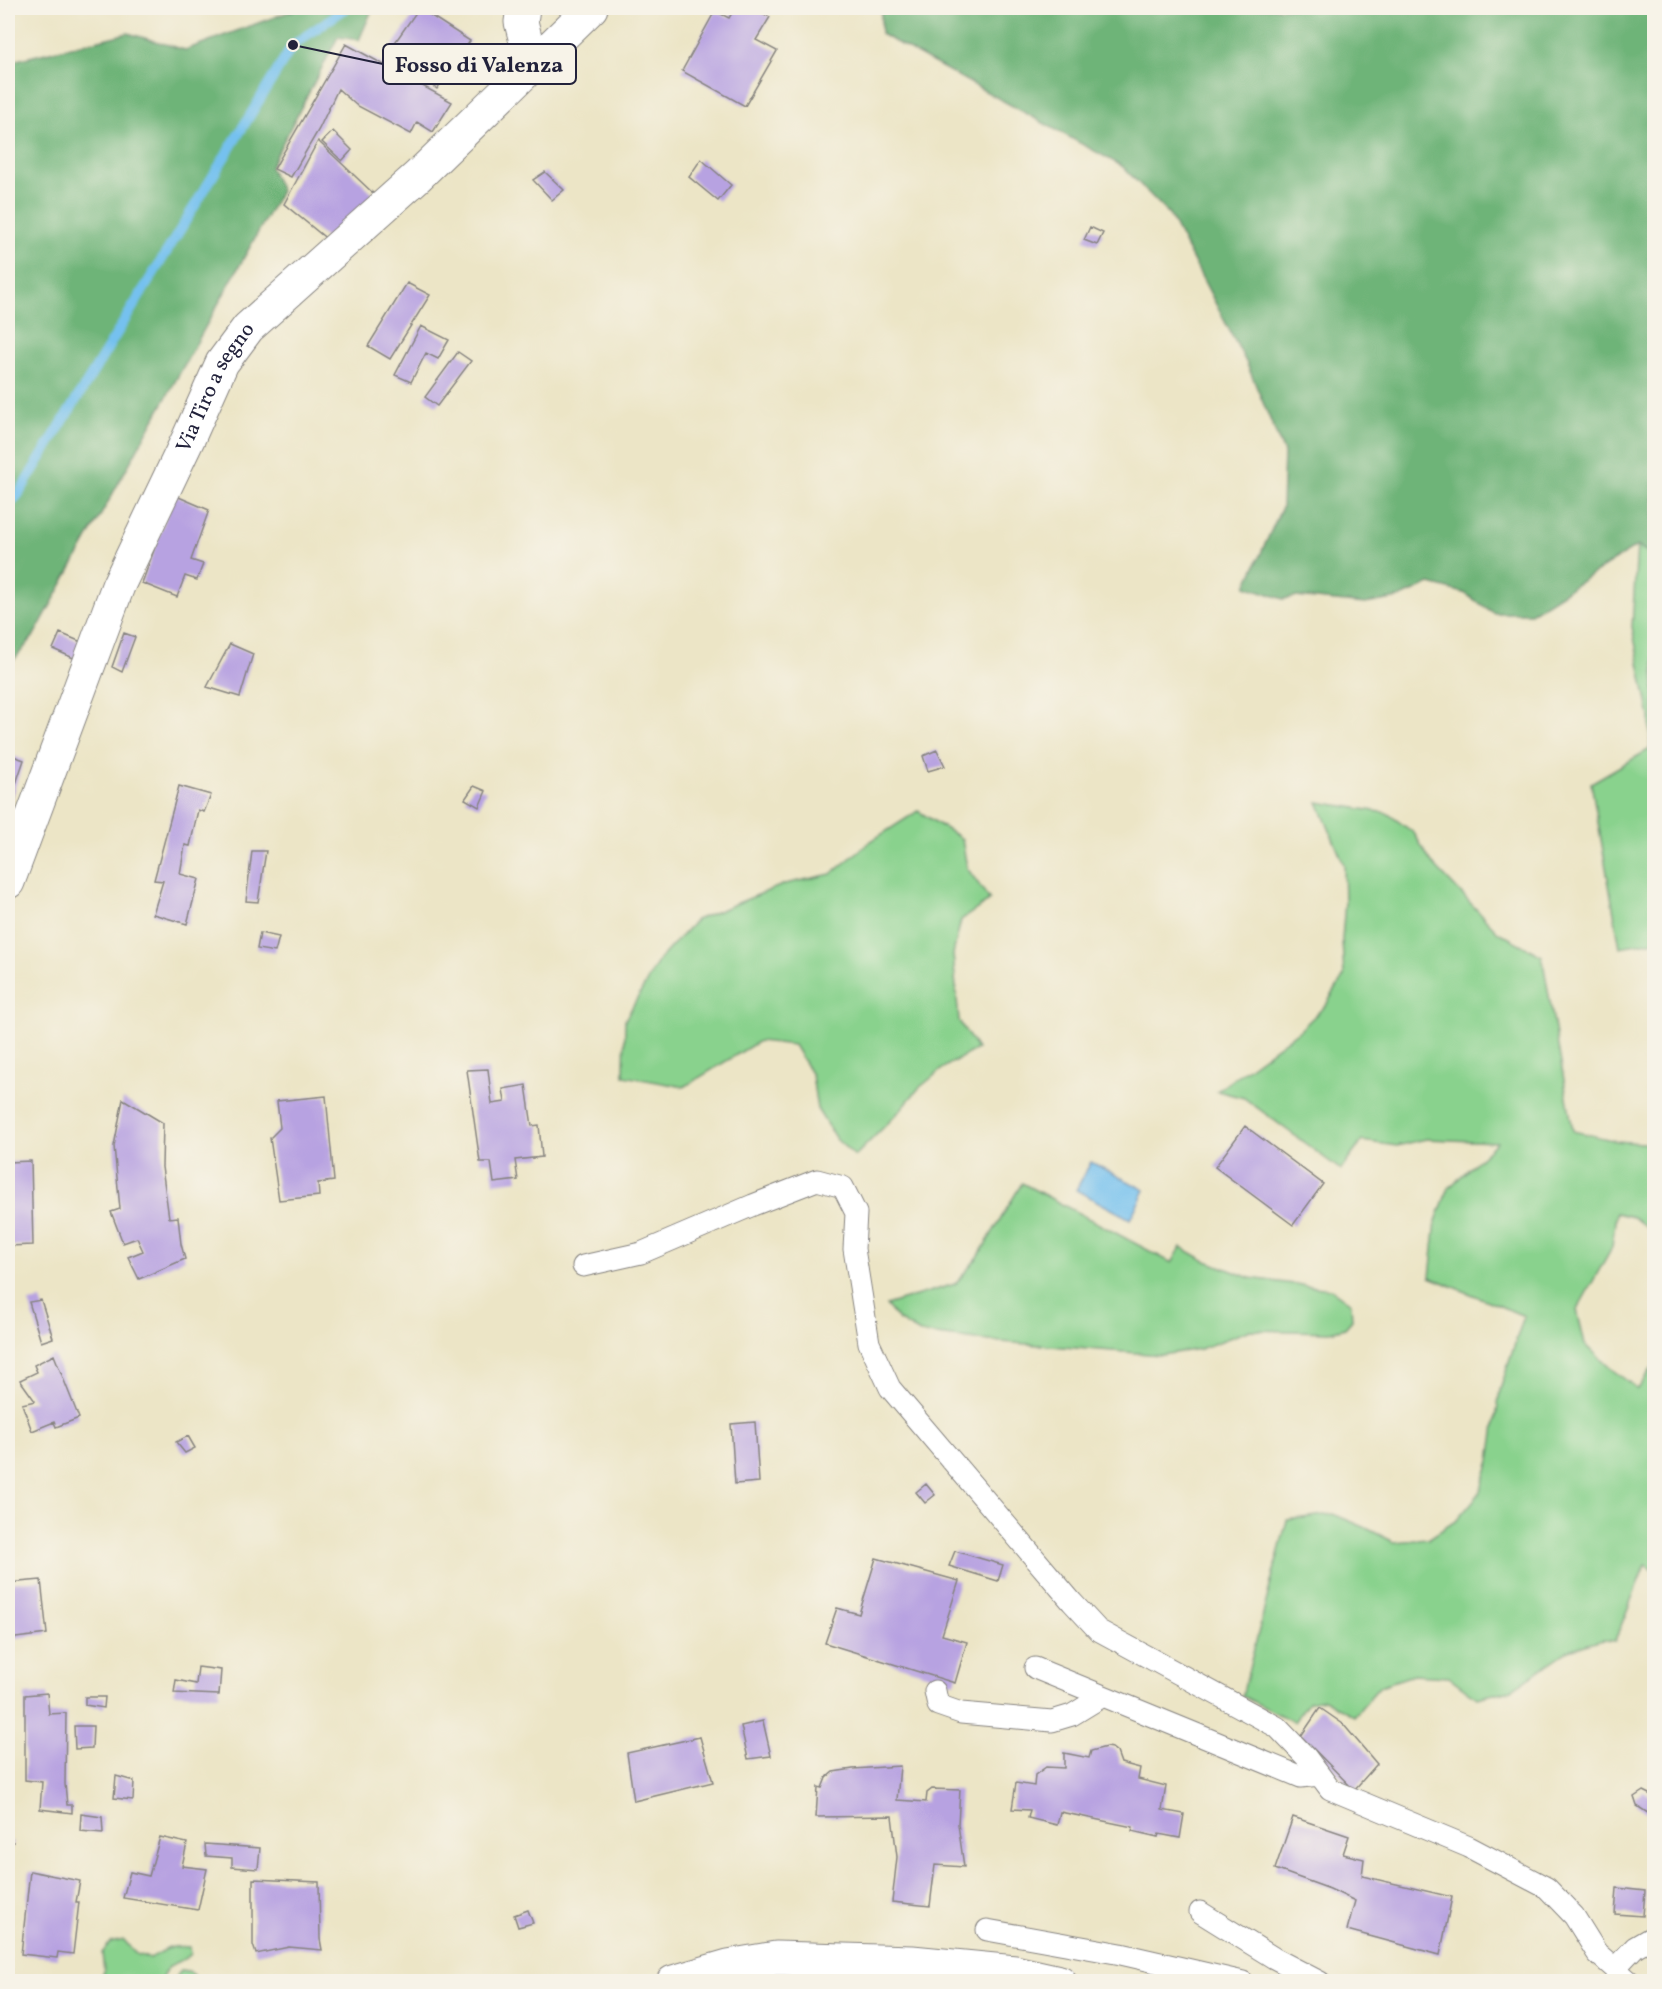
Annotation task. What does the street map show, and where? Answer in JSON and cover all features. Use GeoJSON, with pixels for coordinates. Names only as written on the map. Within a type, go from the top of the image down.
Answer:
{"type":"FeatureCollection","features":[{"type":"Feature","properties":{"kind":"street","name":"Via Tiro a segno"},"geometry":{"type":"LineString","coordinates":[[8,882],[118,586],[222,363],[248,328],[418,176],[591,8]]}},
{"type":"Feature","properties":{"kind":"street"},"geometry":{"type":"LineString","coordinates":[[522,15],[532,64]]}},
{"type":"Feature","properties":{"kind":"street"},"geometry":{"type":"LineString","coordinates":[[673,1982],[728,1966],[776,1958],[912,1962],[1015,1972],[1060,1982]]}},
{"type":"Feature","properties":{"kind":"lane"},"geometry":{"type":"LineString","coordinates":[[583,1266],[641,1253],[817,1180],[843,1187],[856,1213],[854,1249],[869,1343],[890,1388],[1098,1630],[1277,1727],[1306,1757],[1330,1789],[1469,1847],[1547,1888],[1574,1916],[1597,1953],[1623,1975],[1635,1947],[1654,1936]]}},
{"type":"Feature","properties":{"kind":"lane"},"geometry":{"type":"LineString","coordinates":[[1035,1668],[1301,1777],[1319,1775]]}},
{"type":"Feature","properties":{"kind":"lane"},"geometry":{"type":"LineString","coordinates":[[935,1691],[938,1705],[961,1713],[1052,1721],[1072,1715],[1103,1696]]}},
{"type":"Feature","properties":{"kind":"lane"},"geometry":{"type":"LineString","coordinates":[[1200,1912],[1274,1959],[1320,1982]]}},
{"type":"Feature","properties":{"kind":"lane"},"geometry":{"type":"LineString","coordinates":[[987,1930],[1121,1954],[1243,1982]]}},
{"type":"Feature","properties":{"kind":"green space"},"geometry":{"type":"Polygon","coordinates":[[[299,8],[373,8],[359,40],[338,37],[270,167],[281,191],[33,637],[8,667],[8,68],[13,61],[128,33],[185,50],[299,8]]]}},
{"type":"Feature","properties":{"kind":"green space"},"geometry":{"type":"Polygon","coordinates":[[[881,8],[1654,8],[1654,555],[1637,546],[1531,613],[1494,613],[1464,593],[1430,584],[1399,598],[1365,604],[1296,597],[1283,599],[1246,586],[1282,507],[1284,453],[1247,364],[1169,214],[1122,166],[881,34],[881,8]]]}},
{"type":"Feature","properties":{"kind":"green space"},"geometry":{"type":"Polygon","coordinates":[[[1637,546],[1654,555],[1654,941],[1620,947],[1591,783],[1650,749],[1650,717],[1632,627],[1637,546]]]}},
{"type":"Feature","properties":{"kind":"green space"},"geometry":{"type":"Polygon","coordinates":[[[1318,802],[1387,813],[1414,833],[1431,862],[1498,932],[1542,956],[1573,1131],[1616,1141],[1654,1144],[1654,1233],[1633,1217],[1616,1213],[1612,1247],[1577,1310],[1585,1344],[1610,1368],[1638,1389],[1654,1365],[1654,1571],[1645,1565],[1615,1641],[1602,1640],[1569,1650],[1511,1690],[1477,1698],[1449,1677],[1413,1675],[1380,1686],[1354,1716],[1324,1699],[1308,1702],[1294,1722],[1242,1696],[1287,1520],[1333,1514],[1394,1542],[1428,1539],[1457,1520],[1479,1494],[1490,1461],[1500,1390],[1524,1316],[1430,1277],[1436,1221],[1448,1189],[1497,1142],[1426,1139],[1397,1146],[1362,1141],[1341,1170],[1244,1098],[1217,1091],[1300,1030],[1326,1005],[1344,976],[1342,939],[1345,902],[1344,865],[1318,802]]]}},
{"type":"Feature","properties":{"kind":"green space"},"geometry":{"type":"Polygon","coordinates":[[[918,811],[962,839],[967,868],[990,900],[961,920],[953,954],[959,1021],[977,1049],[946,1066],[919,1088],[855,1156],[836,1139],[817,1109],[812,1075],[794,1045],[759,1041],[684,1087],[624,1076],[625,1020],[659,960],[696,920],[785,884],[831,874],[871,841],[918,811]]]}},
{"type":"Feature","properties":{"kind":"green space"},"geometry":{"type":"Polygon","coordinates":[[[1022,1183],[1172,1263],[1181,1247],[1204,1260],[1250,1278],[1330,1289],[1351,1304],[1352,1320],[1345,1328],[1330,1332],[1250,1330],[1200,1349],[1161,1355],[920,1333],[898,1320],[886,1305],[955,1284],[978,1257],[1022,1183]]]}},
{"type":"Feature","properties":{"kind":"green space"},"geometry":{"type":"Polygon","coordinates":[[[124,1940],[136,1954],[150,1958],[168,1948],[177,1947],[190,1947],[191,1954],[167,1969],[162,1979],[164,1981],[99,1981],[104,1972],[102,1953],[110,1943],[124,1940]]]}},
{"type":"Feature","properties":{"kind":"green space"},"geometry":{"type":"Polygon","coordinates":[[[181,1971],[191,1973],[196,1981],[172,1981],[181,1971]]]}},
{"type":"Feature","properties":{"kind":"water"},"geometry":{"type":"Polygon","coordinates":[[[1091,1162],[1145,1190],[1130,1219],[1076,1190],[1091,1162]]]}},
{"type":"Feature","properties":{"kind":"building"},"geometry":{"type":"Polygon","coordinates":[[[419,8],[470,41],[437,89],[410,71],[415,64],[391,48],[419,8]]]}},
{"type":"Feature","properties":{"kind":"building"},"geometry":{"type":"Polygon","coordinates":[[[735,8],[752,8],[770,17],[756,40],[777,51],[745,106],[682,71],[715,11],[729,18],[735,8]]]}},
{"type":"Feature","properties":{"kind":"building"},"geometry":{"type":"Polygon","coordinates":[[[346,44],[452,102],[433,132],[417,122],[411,134],[356,105],[338,89],[319,129],[291,177],[274,169],[346,44]]]}},
{"type":"Feature","properties":{"kind":"building"},"geometry":{"type":"Polygon","coordinates":[[[333,131],[352,150],[342,161],[322,142],[333,131]]]}},
{"type":"Feature","properties":{"kind":"building"},"geometry":{"type":"Polygon","coordinates":[[[318,141],[375,195],[328,240],[284,204],[318,141]]]}},
{"type":"Feature","properties":{"kind":"building"},"geometry":{"type":"Polygon","coordinates":[[[701,159],[731,185],[718,201],[689,177],[701,159]]]}},
{"type":"Feature","properties":{"kind":"building"},"geometry":{"type":"Polygon","coordinates":[[[545,172],[564,190],[552,200],[533,180],[545,172]]]}},
{"type":"Feature","properties":{"kind":"building"},"geometry":{"type":"Polygon","coordinates":[[[1090,227],[1103,233],[1097,245],[1084,240],[1090,227]]]}},
{"type":"Feature","properties":{"kind":"building"},"geometry":{"type":"Polygon","coordinates":[[[407,283],[430,295],[390,359],[368,346],[407,283]]]}},
{"type":"Feature","properties":{"kind":"building"},"geometry":{"type":"Polygon","coordinates":[[[421,326],[449,340],[438,359],[426,353],[411,382],[395,375],[421,326]]]}},
{"type":"Feature","properties":{"kind":"building"},"geometry":{"type":"Polygon","coordinates":[[[458,352],[471,361],[437,406],[425,397],[458,352]]]}},
{"type":"Feature","properties":{"kind":"building"},"geometry":{"type":"Polygon","coordinates":[[[174,495],[209,510],[191,560],[203,564],[197,580],[185,576],[177,597],[142,583],[174,495]]]}},
{"type":"Feature","properties":{"kind":"building"},"geometry":{"type":"Polygon","coordinates":[[[60,633],[86,644],[78,660],[53,649],[60,633]]]}},
{"type":"Feature","properties":{"kind":"building"},"geometry":{"type":"Polygon","coordinates":[[[124,633],[135,637],[122,672],[112,667],[124,633]]]}},
{"type":"Feature","properties":{"kind":"building"},"geometry":{"type":"Polygon","coordinates":[[[230,644],[253,654],[240,697],[207,687],[230,644]]]}},
{"type":"Feature","properties":{"kind":"building"},"geometry":{"type":"Polygon","coordinates":[[[937,750],[945,766],[928,771],[923,756],[937,750]]]}},
{"type":"Feature","properties":{"kind":"building"},"geometry":{"type":"Polygon","coordinates":[[[8,754],[24,760],[8,807],[8,754]]]}},
{"type":"Feature","properties":{"kind":"building"},"geometry":{"type":"Polygon","coordinates":[[[179,786],[211,795],[204,812],[198,810],[190,846],[185,845],[180,874],[199,879],[187,924],[153,914],[163,881],[154,880],[179,786]]]}},
{"type":"Feature","properties":{"kind":"building"},"geometry":{"type":"Polygon","coordinates":[[[474,786],[486,791],[479,807],[465,799],[474,786]]]}},
{"type":"Feature","properties":{"kind":"building"},"geometry":{"type":"Polygon","coordinates":[[[252,851],[266,851],[258,902],[246,901],[252,851]]]}},
{"type":"Feature","properties":{"kind":"building"},"geometry":{"type":"Polygon","coordinates":[[[260,933],[279,937],[275,952],[257,949],[260,933]]]}},
{"type":"Feature","properties":{"kind":"building"},"geometry":{"type":"Polygon","coordinates":[[[488,1069],[492,1104],[505,1102],[503,1089],[526,1085],[532,1126],[539,1125],[542,1157],[515,1160],[518,1180],[494,1183],[491,1162],[480,1162],[467,1070],[488,1069]]]}},
{"type":"Feature","properties":{"kind":"building"},"geometry":{"type":"Polygon","coordinates":[[[326,1096],[334,1181],[318,1183],[319,1196],[279,1200],[270,1138],[280,1128],[277,1101],[326,1096]]]}},
{"type":"Feature","properties":{"kind":"building"},"geometry":{"type":"Polygon","coordinates":[[[123,1099],[163,1123],[162,1167],[169,1218],[178,1217],[185,1259],[139,1279],[128,1257],[143,1251],[137,1238],[123,1243],[111,1212],[120,1209],[114,1146],[123,1099]]]}},
{"type":"Feature","properties":{"kind":"building"},"geometry":{"type":"Polygon","coordinates":[[[1245,1126],[1323,1184],[1293,1225],[1215,1167],[1245,1126]]]}},
{"type":"Feature","properties":{"kind":"building"},"geometry":{"type":"Polygon","coordinates":[[[31,1161],[33,1245],[8,1246],[8,1162],[31,1161]]]}},
{"type":"Feature","properties":{"kind":"building"},"geometry":{"type":"Polygon","coordinates":[[[41,1300],[53,1338],[41,1342],[29,1302],[41,1300]]]}},
{"type":"Feature","properties":{"kind":"building"},"geometry":{"type":"Polygon","coordinates":[[[54,1355],[79,1418],[56,1427],[54,1422],[32,1431],[22,1404],[35,1401],[20,1380],[37,1372],[34,1365],[54,1355]]]}},
{"type":"Feature","properties":{"kind":"building"},"geometry":{"type":"Polygon","coordinates":[[[755,1422],[759,1482],[735,1484],[731,1424],[755,1422]]]}},
{"type":"Feature","properties":{"kind":"building"},"geometry":{"type":"Polygon","coordinates":[[[188,1436],[195,1448],[185,1453],[176,1442],[188,1436]]]}},
{"type":"Feature","properties":{"kind":"building"},"geometry":{"type":"Polygon","coordinates":[[[926,1484],[935,1495],[925,1503],[916,1492],[926,1484]]]}},
{"type":"Feature","properties":{"kind":"building"},"geometry":{"type":"Polygon","coordinates":[[[955,1551],[1003,1565],[998,1581],[949,1566],[955,1551]]]}},
{"type":"Feature","properties":{"kind":"building"},"geometry":{"type":"Polygon","coordinates":[[[876,1558],[959,1581],[942,1635],[967,1642],[955,1683],[825,1643],[837,1608],[859,1614],[876,1558]]]}},
{"type":"Feature","properties":{"kind":"building"},"geometry":{"type":"Polygon","coordinates":[[[41,1580],[47,1634],[8,1639],[8,1583],[41,1580]]]}},
{"type":"Feature","properties":{"kind":"building"},"geometry":{"type":"Polygon","coordinates":[[[198,1667],[221,1670],[219,1695],[174,1693],[176,1680],[196,1684],[198,1667]]]}},
{"type":"Feature","properties":{"kind":"building"},"geometry":{"type":"Polygon","coordinates":[[[47,1693],[49,1714],[66,1713],[65,1784],[67,1805],[72,1805],[72,1813],[40,1809],[42,1782],[25,1780],[25,1695],[47,1693]]]}},
{"type":"Feature","properties":{"kind":"building"},"geometry":{"type":"Polygon","coordinates":[[[85,1697],[105,1697],[104,1708],[85,1705],[85,1697]]]}},
{"type":"Feature","properties":{"kind":"building"},"geometry":{"type":"Polygon","coordinates":[[[1320,1708],[1343,1724],[1377,1764],[1354,1790],[1301,1736],[1320,1708]]]}},
{"type":"Feature","properties":{"kind":"building"},"geometry":{"type":"Polygon","coordinates":[[[763,1721],[771,1756],[748,1759],[741,1726],[763,1721]]]}},
{"type":"Feature","properties":{"kind":"building"},"geometry":{"type":"Polygon","coordinates":[[[74,1726],[93,1726],[92,1748],[75,1749],[74,1726]]]}},
{"type":"Feature","properties":{"kind":"building"},"geometry":{"type":"Polygon","coordinates":[[[700,1737],[713,1782],[634,1801],[627,1753],[700,1737]]]}},
{"type":"Feature","properties":{"kind":"building"},"geometry":{"type":"Polygon","coordinates":[[[1106,1747],[1117,1752],[1121,1763],[1140,1768],[1138,1779],[1166,1786],[1162,1810],[1184,1814],[1180,1838],[1159,1834],[1158,1837],[1132,1831],[1133,1827],[1060,1812],[1057,1825],[1028,1818],[1030,1810],[1012,1809],[1016,1783],[1034,1786],[1035,1775],[1046,1767],[1064,1768],[1064,1753],[1089,1758],[1091,1751],[1106,1747]]]}},
{"type":"Feature","properties":{"kind":"building"},"geometry":{"type":"Polygon","coordinates":[[[900,1766],[897,1800],[926,1802],[927,1793],[932,1789],[960,1790],[958,1824],[964,1867],[935,1865],[930,1906],[892,1902],[897,1857],[892,1816],[816,1817],[818,1787],[822,1788],[826,1778],[833,1772],[900,1766]]]}},
{"type":"Feature","properties":{"kind":"building"},"geometry":{"type":"Polygon","coordinates":[[[116,1776],[134,1781],[133,1800],[114,1798],[116,1776]]]}},
{"type":"Feature","properties":{"kind":"building"},"geometry":{"type":"Polygon","coordinates":[[[1643,1791],[1651,1795],[1654,1791],[1654,1817],[1637,1806],[1634,1797],[1643,1791]]]}},
{"type":"Feature","properties":{"kind":"building"},"geometry":{"type":"Polygon","coordinates":[[[81,1814],[102,1817],[103,1833],[80,1831],[81,1814]]]}},
{"type":"Feature","properties":{"kind":"building"},"geometry":{"type":"Polygon","coordinates":[[[1293,1817],[1349,1836],[1343,1854],[1364,1859],[1362,1876],[1452,1897],[1440,1955],[1347,1930],[1355,1901],[1330,1889],[1275,1869],[1293,1817]]]}},
{"type":"Feature","properties":{"kind":"building"},"geometry":{"type":"Polygon","coordinates":[[[160,1837],[187,1843],[182,1866],[207,1869],[198,1910],[123,1898],[130,1872],[149,1876],[160,1837]]]}},
{"type":"Feature","properties":{"kind":"building"},"geometry":{"type":"Polygon","coordinates":[[[8,1841],[13,1842],[8,1854],[8,1841]]]}},
{"type":"Feature","properties":{"kind":"building"},"geometry":{"type":"Polygon","coordinates":[[[205,1844],[260,1848],[258,1869],[232,1867],[232,1858],[206,1856],[205,1844]]]}},
{"type":"Feature","properties":{"kind":"building"},"geometry":{"type":"Polygon","coordinates":[[[30,1871],[80,1881],[76,1902],[79,1902],[73,1954],[58,1952],[57,1958],[21,1954],[30,1871]]]}},
{"type":"Feature","properties":{"kind":"building"},"geometry":{"type":"Polygon","coordinates":[[[253,1879],[319,1882],[322,1950],[289,1947],[256,1954],[253,1945],[253,1879]]]}},
{"type":"Feature","properties":{"kind":"building"},"geometry":{"type":"Polygon","coordinates":[[[1617,1888],[1645,1891],[1643,1916],[1615,1914],[1617,1888]]]}},
{"type":"Feature","properties":{"kind":"building"},"geometry":{"type":"Polygon","coordinates":[[[528,1910],[533,1923],[518,1927],[514,1915],[528,1910]]]}},
{"type":"Feature","properties":{"kind":"waterway"},"geometry":{"type":"LineString","coordinates":[[8,506],[18,495],[293,45],[346,8]]}},
{"type":"Feature","properties":{"kind":"place","name":"Fosso di Valenza"},"geometry":{"type":"Point","coordinates":[293,45]}}]}
